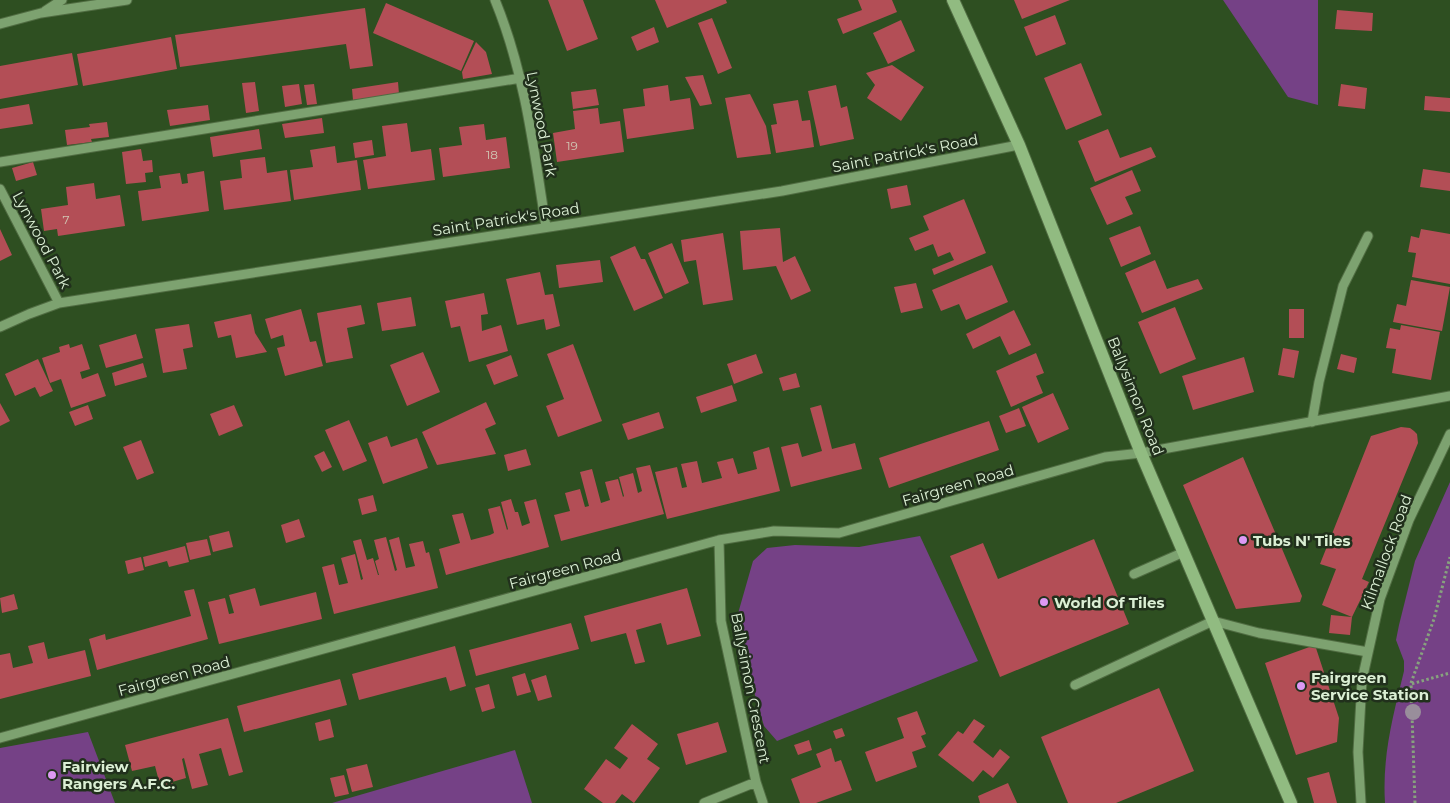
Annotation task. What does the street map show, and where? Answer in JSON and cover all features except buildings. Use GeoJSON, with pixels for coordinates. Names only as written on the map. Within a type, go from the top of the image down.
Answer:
{"type":"FeatureCollection","features":[{"type":"Feature","properties":{"kind":"main road","name":"Ballysimon Road"},"geometry":{"type":"LineString","coordinates":[[953,0],[1019,145],[1141,453],[1291,803]]}},
{"type":"Feature","properties":{"kind":"street"},"geometry":{"type":"LineString","coordinates":[[41,13],[62,0]]}},
{"type":"Feature","properties":{"kind":"street"},"geometry":{"type":"LineString","coordinates":[[0,24],[41,13],[127,0]]}},
{"type":"Feature","properties":{"kind":"street","name":"Lynwood Park"},"geometry":{"type":"LineString","coordinates":[[495,1],[521,78],[528,110],[546,227]]}},
{"type":"Feature","properties":{"kind":"street"},"geometry":{"type":"LineString","coordinates":[[0,162],[521,78]]}},
{"type":"Feature","properties":{"kind":"street","name":"Saint Patrick's Road"},"geometry":{"type":"LineString","coordinates":[[0,328],[29,314],[59,303],[782,191],[1019,145]]}},
{"type":"Feature","properties":{"kind":"street","name":"Lynwood Park"},"geometry":{"type":"LineString","coordinates":[[0,189],[59,303]]}},
{"type":"Feature","properties":{"kind":"street"},"geometry":{"type":"LineString","coordinates":[[1312,422],[1319,382],[1343,286],[1368,236]]}},
{"type":"Feature","properties":{"kind":"street","name":"Fairgreen Road"},"geometry":{"type":"LineString","coordinates":[[0,738],[719,540],[774,531],[839,533],[1105,457],[1141,453],[1450,396]]}},
{"type":"Feature","properties":{"kind":"street","name":"Kilmallock Road"},"geometry":{"type":"LineString","coordinates":[[1361,803],[1359,743],[1362,680],[1380,599],[1409,520],[1450,434]]}},
{"type":"Feature","properties":{"kind":"street","name":"Ballysimon Crescent"},"geometry":{"type":"LineString","coordinates":[[719,540],[721,621],[756,782],[763,803]]}},
{"type":"Feature","properties":{"kind":"street"},"geometry":{"type":"LineString","coordinates":[[1134,574],[1184,552]]}},
{"type":"Feature","properties":{"kind":"street"},"geometry":{"type":"LineString","coordinates":[[1075,685],[1213,621],[1259,633],[1368,652]]}},
{"type":"Feature","properties":{"kind":"street","name":"Ballysimon Crescent"},"geometry":{"type":"LineString","coordinates":[[704,803],[756,782]]}},
{"type":"Feature","properties":{"kind":"path"},"geometry":{"type":"LineString","coordinates":[[1415,803],[1411,684],[1434,619],[1450,557]]}},
{"type":"Feature","properties":{"kind":"path"},"geometry":{"type":"LineString","coordinates":[[1411,684],[1450,673]]}},
{"type":"Feature","properties":{"kind":"shaded area"},"geometry":{"type":"Polygon","coordinates":[[[1223,0],[1318,0],[1318,105],[1288,97],[1223,0]]]}},
{"type":"Feature","properties":{"kind":"shaded area"},"geometry":{"type":"Polygon","coordinates":[[[1450,482],[1450,803],[1385,803],[1387,752],[1392,720],[1404,671],[1404,661],[1396,640],[1399,625],[1415,561],[1450,482]]]}},
{"type":"Feature","properties":{"kind":"shaded area"},"geometry":{"type":"Polygon","coordinates":[[[920,536],[978,661],[777,741],[764,726],[748,671],[737,617],[753,561],[767,548],[795,545],[859,547],[920,536]]]}},
{"type":"Feature","properties":{"kind":"shaded area","name":"Fairview Rangers A.F.C."},"geometry":{"type":"Polygon","coordinates":[[[88,732],[115,803],[0,803],[0,748],[88,732]]]}},
{"type":"Feature","properties":{"kind":"shaded area"},"geometry":{"type":"Polygon","coordinates":[[[515,750],[532,803],[332,803],[515,750]]]}},
{"type":"Feature","properties":{"kind":"place","name":"Tubs N' Tiles"},"geometry":{"type":"Point","coordinates":[1243,540]}},
{"type":"Feature","properties":{"kind":"place","name":"World Of Tiles"},"geometry":{"type":"Point","coordinates":[1044,602]}},
{"type":"Feature","properties":{"kind":"place","name":"Fairgreen Service Station"},"geometry":{"type":"Point","coordinates":[1301,686]}},
{"type":"Feature","properties":{"kind":"place","name":"Fairview Rangers A.F.C."},"geometry":{"type":"Point","coordinates":[52,775]}}]}
